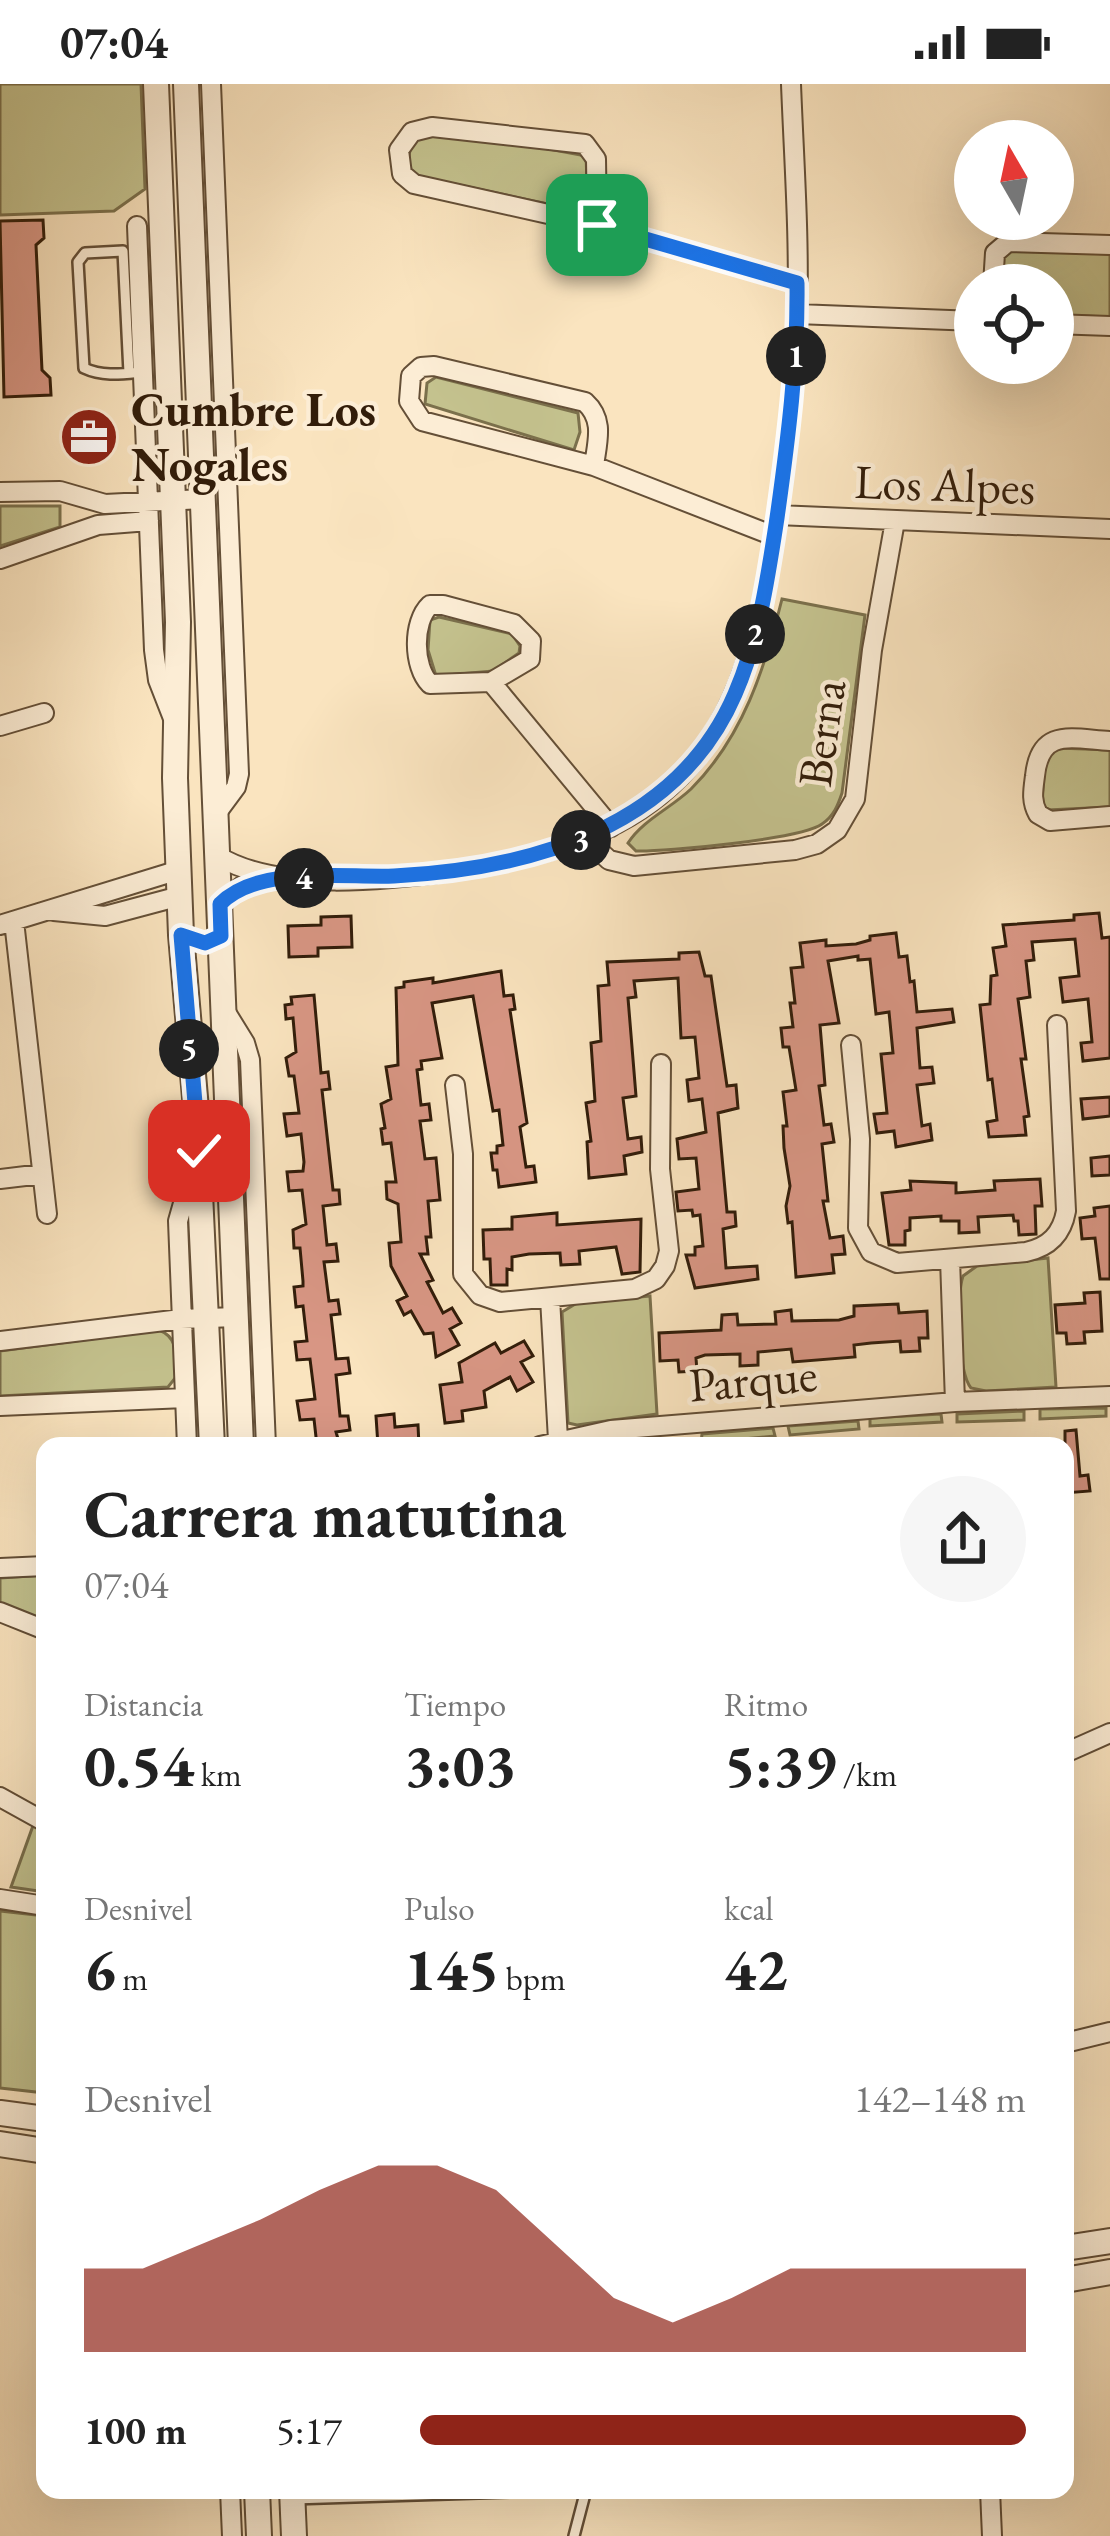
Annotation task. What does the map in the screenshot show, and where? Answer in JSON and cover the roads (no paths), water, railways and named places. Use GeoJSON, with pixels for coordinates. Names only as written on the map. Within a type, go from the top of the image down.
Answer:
{"type":"FeatureCollection","features":[{"type":"Feature","properties":{"kind":"street"},"geometry":{"type":"LineString","coordinates":[[156,84],[161,213],[157,508]]}},
{"type":"Feature","properties":{"kind":"street"},"geometry":{"type":"LineString","coordinates":[[186,84],[241,1437]]}},
{"type":"Feature","properties":{"kind":"street"},"geometry":{"type":"LineString","coordinates":[[211,84],[239,774],[216,822]]}},
{"type":"Feature","properties":{"kind":"street","name":"Berna"},"geometry":{"type":"LineString","coordinates":[[220,904],[242,886],[281,878],[453,871],[520,858],[585,838],[611,827],[677,779],[723,718],[754,638],[791,408],[797,283],[791,84]]}},
{"type":"Feature","properties":{"kind":"street"},"geometry":{"type":"LineString","coordinates":[[597,225],[596,159],[585,144],[432,127],[412,132],[399,150],[402,174],[414,184],[597,225],[797,283]]}},
{"type":"Feature","properties":{"kind":"street"},"geometry":{"type":"LineString","coordinates":[[139,268],[161,213]]}},
{"type":"Feature","properties":{"kind":"street"},"geometry":{"type":"LineString","coordinates":[[137,226],[136,373],[178,622],[178,870],[199,1151],[187,1437]]}},
{"type":"Feature","properties":{"kind":"street"},"geometry":{"type":"LineString","coordinates":[[994,264],[995,253],[1008,242],[1110,244]]}},
{"type":"Feature","properties":{"kind":"street"},"geometry":{"type":"LineString","coordinates":[[797,314],[954,320]]}},
{"type":"Feature","properties":{"kind":"street"},"geometry":{"type":"LineString","coordinates":[[1074,325],[1110,326]]}},
{"type":"Feature","properties":{"kind":"street"},"geometry":{"type":"LineString","coordinates":[[594,466],[599,425],[585,402],[434,366],[421,367],[411,376],[409,401],[422,421],[594,466],[774,536]]}},
{"type":"Feature","properties":{"kind":"street"},"geometry":{"type":"LineString","coordinates":[[0,492],[65,493],[105,504],[157,508]]}},
{"type":"Feature","properties":{"kind":"street"},"geometry":{"type":"LineString","coordinates":[[65,493],[74,515],[69,536]]}},
{"type":"Feature","properties":{"kind":"street"},"geometry":{"type":"LineString","coordinates":[[0,559],[157,508],[202,499]]}},
{"type":"Feature","properties":{"kind":"street","name":"Los Alpes"},"geometry":{"type":"LineString","coordinates":[[777,515],[1110,530]]}},
{"type":"Feature","properties":{"kind":"street","name":"Berna"},"geometry":{"type":"LineString","coordinates":[[585,838],[609,860],[634,866],[795,850],[817,844],[837,830],[855,799],[872,650],[895,521]]}},
{"type":"Feature","properties":{"kind":"street"},"geometry":{"type":"LineString","coordinates":[[443,605],[524,631],[532,647],[530,659],[491,682],[436,686],[425,681],[418,629],[425,609],[443,605]]}},
{"type":"Feature","properties":{"kind":"street"},"geometry":{"type":"LineString","coordinates":[[491,682],[611,827]]}},
{"type":"Feature","properties":{"kind":"street"},"geometry":{"type":"LineString","coordinates":[[0,726],[44,713]]}},
{"type":"Feature","properties":{"kind":"street"},"geometry":{"type":"LineString","coordinates":[[1110,741],[1059,739],[1045,745],[1036,761],[1033,795],[1034,809],[1050,821],[1110,816]]}},
{"type":"Feature","properties":{"kind":"street"},"geometry":{"type":"LineString","coordinates":[[177,823],[201,818],[216,822]]}},
{"type":"Feature","properties":{"kind":"street","name":"Berna"},"geometry":{"type":"LineString","coordinates":[[218,856],[281,878]]}},
{"type":"Feature","properties":{"kind":"street"},"geometry":{"type":"LineString","coordinates":[[46,1214],[7,923],[178,870]]}},
{"type":"Feature","properties":{"kind":"street"},"geometry":{"type":"LineString","coordinates":[[53,911],[105,916],[180,896]]}},
{"type":"Feature","properties":{"kind":"street"},"geometry":{"type":"LineString","coordinates":[[181,935],[205,943],[221,936]]}},
{"type":"Feature","properties":{"kind":"street"},"geometry":{"type":"LineString","coordinates":[[224,1010],[250,1060],[266,1437]]}},
{"type":"Feature","properties":{"kind":"street"},"geometry":{"type":"LineString","coordinates":[[851,1045],[860,1138],[860,1237],[887,1262],[950,1259],[1034,1250],[1061,1229],[1066,1211],[1057,1025]]}},
{"type":"Feature","properties":{"kind":"street"},"geometry":{"type":"LineString","coordinates":[[454,1085],[463,1154],[463,1274],[472,1289],[490,1300],[550,1298],[643,1287],[665,1266],[669,1251],[660,1168],[661,1064]]}},
{"type":"Feature","properties":{"kind":"street"},"geometry":{"type":"LineString","coordinates":[[0,1180],[42,1174]]}},
{"type":"Feature","properties":{"kind":"street"},"geometry":{"type":"LineString","coordinates":[[950,1259],[955,1402]]}},
{"type":"Feature","properties":{"kind":"street","name":"Parque"},"geometry":{"type":"LineString","coordinates":[[549,1437],[550,1298]]}},
{"type":"Feature","properties":{"kind":"street"},"geometry":{"type":"LineString","coordinates":[[0,1341],[236,1317]]}},
{"type":"Feature","properties":{"kind":"street"},"geometry":{"type":"LineString","coordinates":[[194,1318],[211,1437]]}},
{"type":"Feature","properties":{"kind":"street","name":"Parque"},"geometry":{"type":"LineString","coordinates":[[578,1437],[611,1430],[955,1402],[1110,1396]]}},
{"type":"Feature","properties":{"kind":"street"},"geometry":{"type":"LineString","coordinates":[[0,1406],[185,1398]]}},
{"type":"Feature","properties":{"kind":"street"},"geometry":{"type":"LineString","coordinates":[[0,1568],[36,1566]]}},
{"type":"Feature","properties":{"kind":"street"},"geometry":{"type":"LineString","coordinates":[[0,1612],[36,1626]]}},
{"type":"Feature","properties":{"kind":"street"},"geometry":{"type":"LineString","coordinates":[[1074,1749],[1110,1733]]}},
{"type":"Feature","properties":{"kind":"street"},"geometry":{"type":"LineString","coordinates":[[0,1796],[36,1817]]}},
{"type":"Feature","properties":{"kind":"street"},"geometry":{"type":"LineString","coordinates":[[0,1899],[36,1905]]}},
{"type":"Feature","properties":{"kind":"street"},"geometry":{"type":"LineString","coordinates":[[1074,2041],[1110,2032]]}},
{"type":"Feature","properties":{"kind":"street"},"geometry":{"type":"LineString","coordinates":[[0,2113],[36,2118]]}},
{"type":"Feature","properties":{"kind":"street"},"geometry":{"type":"LineString","coordinates":[[0,2144],[36,2149]]}},
{"type":"Feature","properties":{"kind":"street"},"geometry":{"type":"LineString","coordinates":[[1088,2245],[1102,2274]]}},
{"type":"Feature","properties":{"kind":"street"},"geometry":{"type":"LineString","coordinates":[[230,2499],[232,2536]]}},
{"type":"Feature","properties":{"kind":"street"},"geometry":{"type":"LineString","coordinates":[[257,2499],[259,2536]]}},
{"type":"Feature","properties":{"kind":"street"},"geometry":{"type":"LineString","coordinates":[[292,2499],[294,2536]]}},
{"type":"Feature","properties":{"kind":"street"},"geometry":{"type":"LineString","coordinates":[[990,2499],[992,2536]]}},
{"type":"Feature","properties":{"kind":"lane"},"geometry":{"type":"LineString","coordinates":[[123,251],[136,373],[98,374],[85,368],[78,262],[86,253],[123,251]]}},
{"type":"Feature","properties":{"kind":"lane"},"geometry":{"type":"LineString","coordinates":[[574,2536],[584,2499]]}},
{"type":"Feature","properties":{"kind":"place","name":"Cumbre Los Nogales"},"geometry":{"type":"Point","coordinates":[89,437]}}]}
